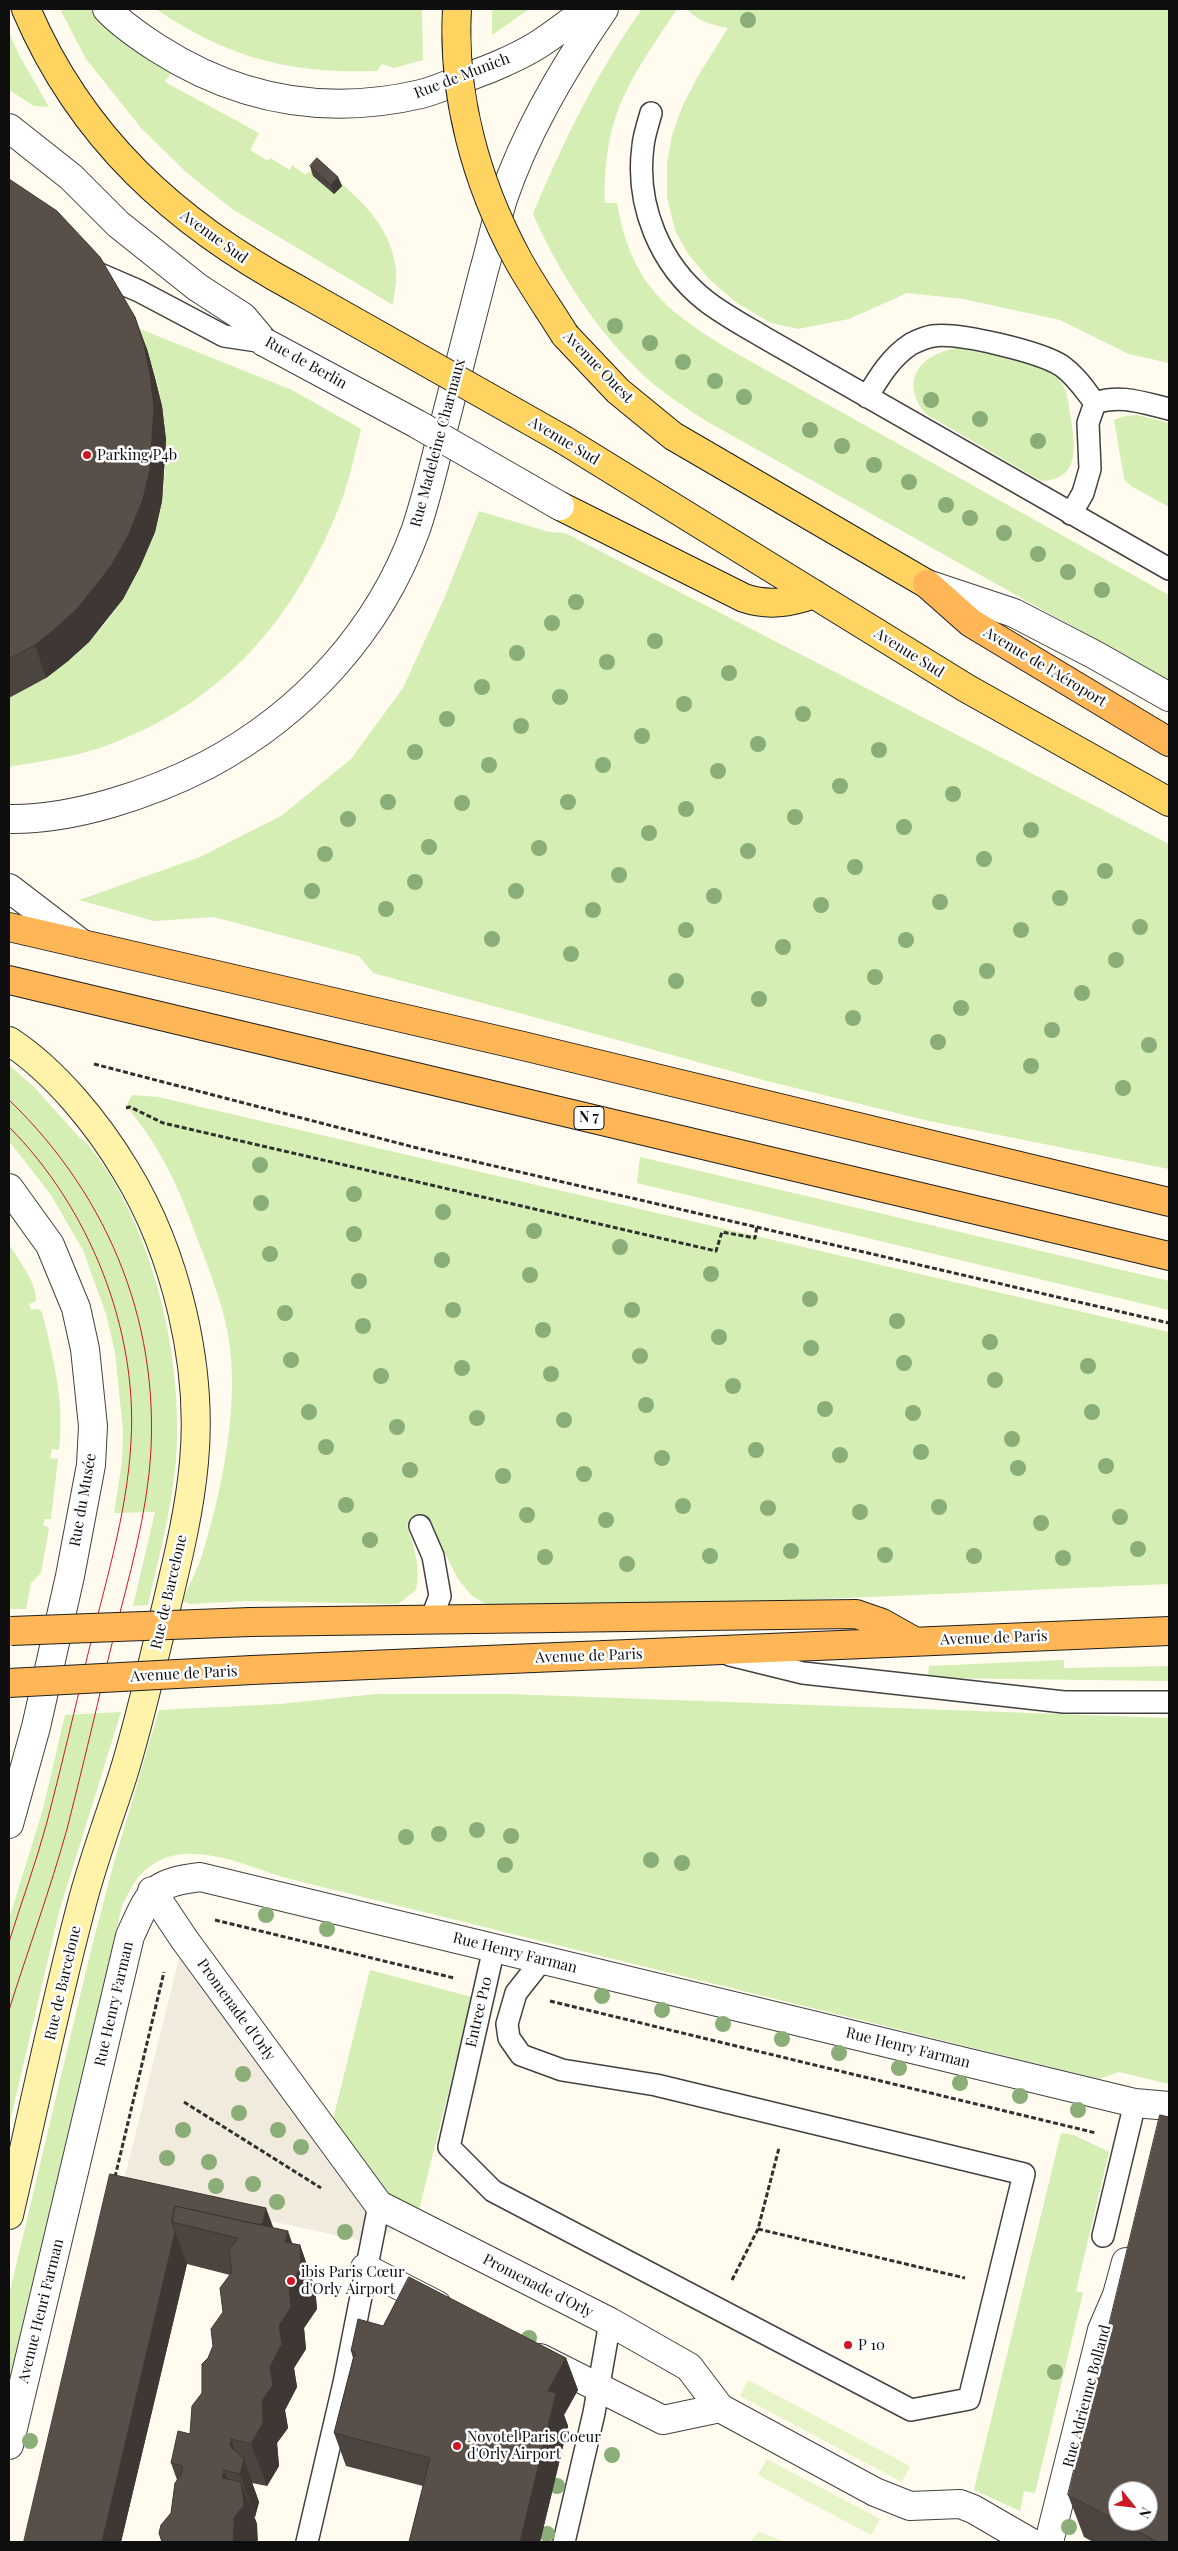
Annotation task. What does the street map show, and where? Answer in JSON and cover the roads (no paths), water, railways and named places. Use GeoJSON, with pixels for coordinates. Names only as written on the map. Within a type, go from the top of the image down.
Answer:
{"type":"FeatureCollection","features":[{"type":"Feature","properties":{"kind":"highway","name":"Avenue de l'Aéroport"},"geometry":{"type":"LineString","coordinates":[[927,584],[971,623],[1169,742]]}},
{"type":"Feature","properties":{"kind":"highway"},"geometry":{"type":"LineString","coordinates":[[9,928],[523,1046],[1169,1202]]}},
{"type":"Feature","properties":{"kind":"highway","name":"N 7"},"geometry":{"type":"LineString","coordinates":[[9,980],[1169,1256]]}},
{"type":"Feature","properties":{"kind":"highway"},"geometry":{"type":"LineString","coordinates":[[10,1630],[250,1622],[856,1614],[882,1623],[914,1641]]}},
{"type":"Feature","properties":{"kind":"highway","name":"Avenue de Paris"},"geometry":{"type":"LineString","coordinates":[[9,1683],[252,1670],[1169,1631]]}},
{"type":"Feature","properties":{"kind":"main road","name":"Avenue Sud"},"geometry":{"type":"LineString","coordinates":[[26,9],[40,42],[69,92],[115,152],[151,189],[198,228],[252,265],[564,440],[966,688],[1169,802]]}},
{"type":"Feature","properties":{"kind":"main road","name":"Avenue Ouest"},"geometry":{"type":"LineString","coordinates":[[457,9],[456,29],[461,89],[468,133],[488,196],[517,258],[565,335],[618,391],[673,436],[927,584]]}},
{"type":"Feature","properties":{"kind":"main road"},"geometry":{"type":"LineString","coordinates":[[560,506],[744,598],[776,603],[800,600],[814,594]]}},
{"type":"Feature","properties":{"kind":"main road","name":"Rue de Barcelone"},"geometry":{"type":"LineString","coordinates":[[9,1041],[55,1080],[91,1120],[109,1142],[140,1194],[170,1268],[188,1344],[193,1376],[196,1423],[195,1460],[189,1504],[138,1721],[81,1907],[9,2215]]}},
{"type":"Feature","properties":{"kind":"street","name":"Rue de Munich"},"geometry":{"type":"LineString","coordinates":[[107,9],[147,42],[189,68],[228,85],[270,96],[323,104],[378,102],[423,94],[494,67],[536,46],[588,9]]}},
{"type":"Feature","properties":{"kind":"street","name":"Rue Madeleine Charmaux"},"geometry":{"type":"LineString","coordinates":[[9,819],[64,813],[112,802],[188,775],[233,751],[274,723],[311,692],[337,664],[366,627],[391,583],[415,530],[504,197],[526,142],[552,91],[604,9]]}},
{"type":"Feature","properties":{"kind":"street","name":"Rue de Berlin"},"geometry":{"type":"LineString","coordinates":[[9,128],[71,177],[118,224],[197,286],[243,317],[264,342],[417,424],[560,506]]}},
{"type":"Feature","properties":{"kind":"street"},"geometry":{"type":"LineString","coordinates":[[927,584],[1014,614],[1095,655],[1169,697]]}},
{"type":"Feature","properties":{"kind":"street"},"geometry":{"type":"LineString","coordinates":[[9,888],[82,944]]}},
{"type":"Feature","properties":{"kind":"street","name":"Rue du Musée"},"geometry":{"type":"LineString","coordinates":[[9,1188],[50,1245],[76,1308],[85,1349],[93,1426],[91,1465],[70,1576],[36,1727],[9,1824]]}},
{"type":"Feature","properties":{"kind":"street","name":"Rue Henry Farman"},"geometry":{"type":"LineString","coordinates":[[74,2177],[130,1936],[152,1891],[172,1880],[200,1877],[1135,2103],[1165,2114]]}},
{"type":"Feature","properties":{"kind":"street","name":"Promenade d'Orly"},"geometry":{"type":"LineString","coordinates":[[152,1891],[190,1947],[379,2205],[610,2322],[689,2367],[720,2408],[896,2502],[910,2506],[960,2504],[974,2509],[1030,2542]]}},
{"type":"Feature","properties":{"kind":"street","name":"Avenue Henri Farman"},"geometry":{"type":"LineString","coordinates":[[9,2445],[74,2177]]}},
{"type":"Feature","properties":{"kind":"street","name":"Rue Adrienne Bolland"},"geometry":{"type":"LineString","coordinates":[[1049,2542],[1102,2330],[1117,2296],[1132,2241]]}},
{"type":"Feature","properties":{"kind":"street"},"geometry":{"type":"LineString","coordinates":[[365,2268],[460,2317]]}},
{"type":"Feature","properties":{"kind":"street"},"geometry":{"type":"LineString","coordinates":[[521,2348],[598,2389],[663,2420],[720,2408]]}},
{"type":"Feature","properties":{"kind":"lane"},"geometry":{"type":"LineString","coordinates":[[651,113],[643,146],[642,181],[649,219],[662,252],[680,277],[706,301],[764,338],[1169,569]]}},
{"type":"Feature","properties":{"kind":"lane"},"geometry":{"type":"LineString","coordinates":[[70,262],[139,291],[224,336],[264,342]]}},
{"type":"Feature","properties":{"kind":"lane"},"geometry":{"type":"LineString","coordinates":[[868,397],[892,360],[911,344],[932,336],[956,336],[1039,355],[1061,366],[1073,375],[1095,403]]}},
{"type":"Feature","properties":{"kind":"lane"},"geometry":{"type":"LineString","coordinates":[[1095,403],[1110,398],[1128,399],[1169,409]]}},
{"type":"Feature","properties":{"kind":"lane"},"geometry":{"type":"LineString","coordinates":[[1071,514],[1083,493],[1090,469],[1088,423],[1095,403]]}},
{"type":"Feature","properties":{"kind":"lane"},"geometry":{"type":"LineString","coordinates":[[420,1526],[433,1556],[440,1596],[431,1620]]}},
{"type":"Feature","properties":{"kind":"lane"},"geometry":{"type":"LineString","coordinates":[[710,1651],[813,1674],[1064,1702],[1169,1702]]}},
{"type":"Feature","properties":{"kind":"lane","name":"Entree P10"},"geometry":{"type":"LineString","coordinates":[[494,1948],[449,2148],[493,2191],[911,2410],[968,2400],[1024,2174],[656,2085],[562,2070],[522,2055],[509,2038],[507,2024],[516,1993],[542,1960]]}},
{"type":"Feature","properties":{"kind":"lane"},"geometry":{"type":"LineString","coordinates":[[1103,2236],[1135,2103]]}},
{"type":"Feature","properties":{"kind":"lane"},"geometry":{"type":"LineString","coordinates":[[306,2542],[344,2383],[365,2268],[379,2205]]}},
{"type":"Feature","properties":{"kind":"lane"},"geometry":{"type":"LineString","coordinates":[[564,2542],[598,2389],[610,2322]]}},
{"type":"Feature","properties":{"kind":"tram line"},"geometry":{"type":"LineString","coordinates":[[9,1100],[45,1138],[76,1180],[102,1224],[123,1270],[138,1319],[148,1369],[151,1421],[146,1498],[131,1569],[67,1829],[9,2010]]}},
{"type":"Feature","properties":{"kind":"tram line"},"geometry":{"type":"LineString","coordinates":[[9,1127],[37,1159],[63,1194],[85,1232],[103,1272],[117,1314],[126,1356],[131,1399],[129,1469],[114,1551],[47,1822],[9,1942]]}},
{"type":"Feature","properties":{"kind":"place","name":"Parking P4b"},"geometry":{"type":"Point","coordinates":[87,455]}},
{"type":"Feature","properties":{"kind":"place","name":"ibis Paris Cœur d'Orly Airport"},"geometry":{"type":"Point","coordinates":[291,2281]}},
{"type":"Feature","properties":{"kind":"place","name":"P 10"},"geometry":{"type":"Point","coordinates":[848,2345]}},
{"type":"Feature","properties":{"kind":"place","name":"Novotel Paris Coeur d'Orly Airport"},"geometry":{"type":"Point","coordinates":[457,2446]}}]}
